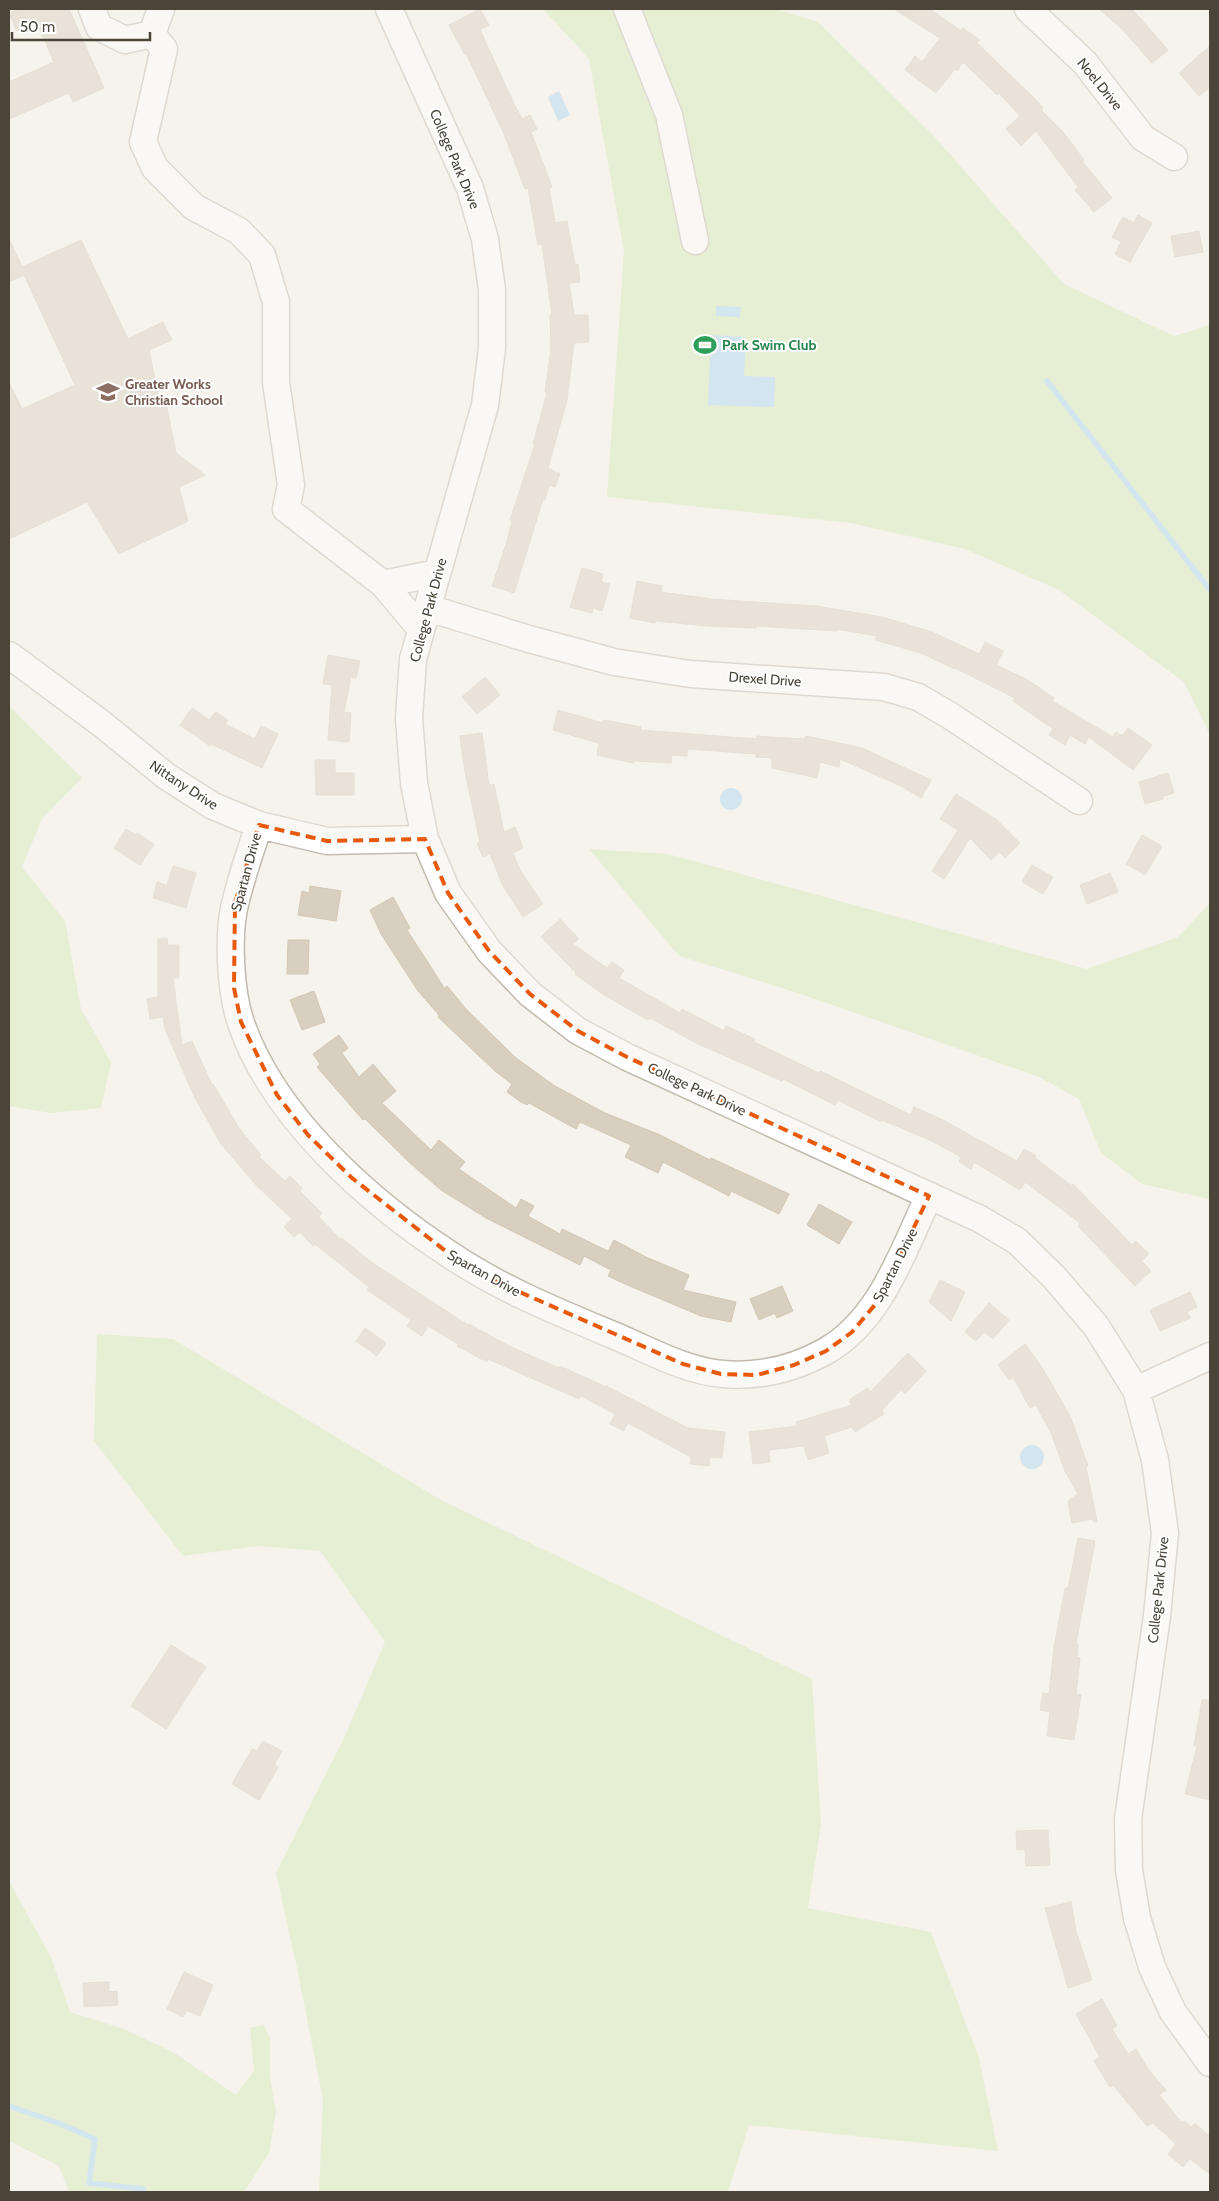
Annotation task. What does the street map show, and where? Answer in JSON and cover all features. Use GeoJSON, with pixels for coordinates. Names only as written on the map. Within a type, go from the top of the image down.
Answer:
{"type":"FeatureCollection","features":[{"type":"Feature","properties":{"kind":"street"},"geometry":{"type":"LineString","coordinates":[[92,9],[98,27],[125,40],[152,34]]}},
{"type":"Feature","properties":{"kind":"street"},"geometry":{"type":"LineString","coordinates":[[152,34],[161,9]]}},
{"type":"Feature","properties":{"kind":"street","name":"College Park Drive"},"geometry":{"type":"LineString","coordinates":[[389,9],[470,188],[485,238],[492,290],[492,348],[485,405],[412,659],[409,718],[414,783],[425,839],[448,893],[489,951],[530,994],[578,1031],[627,1057],[980,1219],[1017,1241],[1054,1277],[1096,1326],[1136,1390],[1156,1460],[1165,1533],[1157,1616],[1128,1819],[1129,1870],[1137,1918],[1152,1967],[1173,2012],[1210,2063]]}},
{"type":"Feature","properties":{"kind":"street"},"geometry":{"type":"LineString","coordinates":[[627,9],[669,114],[695,241]]}},
{"type":"Feature","properties":{"kind":"street","name":"Noel Drive"},"geometry":{"type":"LineString","coordinates":[[1028,9],[1085,63],[1143,138],[1174,157]]}},
{"type":"Feature","properties":{"kind":"street"},"geometry":{"type":"LineString","coordinates":[[152,34],[164,49],[143,142],[155,168],[194,207],[239,232],[262,255],[276,302],[276,382],[291,485],[286,509],[425,619]]}},
{"type":"Feature","properties":{"kind":"street"},"geometry":{"type":"LineString","coordinates":[[383,584],[438,573]]}},
{"type":"Feature","properties":{"kind":"street","name":"Drexel Drive"},"geometry":{"type":"LineString","coordinates":[[425,619],[529,639],[614,662],[690,674],[884,687],[918,697],[949,715],[1079,800]]}},
{"type":"Feature","properties":{"kind":"street","name":"Nittany Drive"},"geometry":{"type":"LineString","coordinates":[[9,655],[102,724],[166,776],[213,806],[259,825],[327,841],[425,839]]}},
{"type":"Feature","properties":{"kind":"street","name":"Spartan Drive"},"geometry":{"type":"LineString","coordinates":[[259,825],[235,903],[231,948],[234,988],[241,1022],[256,1058],[277,1095],[308,1135],[352,1178],[398,1217],[452,1256],[497,1282],[571,1318],[683,1364],[721,1374],[757,1374],[794,1366],[826,1351],[852,1332],[879,1300],[929,1196]]}},
{"type":"Feature","properties":{"kind":"street"},"geometry":{"type":"LineString","coordinates":[[1136,1390],[1210,1356]]}},
{"type":"Feature","properties":{"kind":"highlighted area"},"geometry":{"type":"Polygon","coordinates":[[[259,825],[327,841],[425,839],[448,893],[489,951],[530,994],[578,1031],[627,1057],[929,1196],[879,1300],[852,1332],[826,1351],[794,1365],[757,1375],[721,1374],[683,1364],[497,1282],[452,1256],[352,1178],[308,1135],[277,1095],[241,1022],[234,988],[235,903],[259,825]]]}},
{"type":"Feature","properties":{"kind":"green space"},"geometry":{"type":"Polygon","coordinates":[[[543,9],[776,9],[818,22],[933,135],[1064,284],[1174,336],[1210,325],[1210,735],[1184,682],[1059,590],[965,549],[851,523],[607,497],[624,251],[589,59],[543,9]]]}},
{"type":"Feature","properties":{"kind":"green space"},"geometry":{"type":"Polygon","coordinates":[[[9,706],[82,778],[42,819],[22,867],[65,921],[81,1009],[111,1062],[101,1108],[51,1113],[9,1106],[9,706]]]}},
{"type":"Feature","properties":{"kind":"green space"},"geometry":{"type":"Polygon","coordinates":[[[589,849],[668,854],[1087,969],[1178,937],[1210,903],[1210,1199],[1142,1184],[1101,1153],[1079,1099],[1037,1076],[792,991],[679,956],[589,849]]]}},
{"type":"Feature","properties":{"kind":"green space"},"geometry":{"type":"Polygon","coordinates":[[[97,1334],[173,1339],[441,1500],[812,1679],[821,1825],[808,1908],[931,1932],[979,2058],[998,2151],[749,2125],[728,2192],[319,2192],[323,2100],[276,1873],[344,1738],[385,1642],[320,1551],[258,1546],[183,1556],[94,1441],[97,1334]]]}},
{"type":"Feature","properties":{"kind":"green space"},"geometry":{"type":"Polygon","coordinates":[[[9,1881],[51,1957],[70,2012],[124,2029],[173,2052],[236,2095],[254,2071],[250,2028],[264,2025],[270,2038],[270,2079],[276,2111],[269,2153],[246,2189],[241,2192],[69,2192],[59,2166],[9,2141],[9,1881]]]}},
{"type":"Feature","properties":{"kind":"water"},"geometry":{"type":"Polygon","coordinates":[[[559,91],[570,115],[558,121],[548,97],[559,91]]]}},
{"type":"Feature","properties":{"kind":"water"},"geometry":{"type":"Polygon","coordinates":[[[716,306],[741,307],[740,317],[716,316],[716,306]]]}},
{"type":"Feature","properties":{"kind":"water"},"geometry":{"type":"Polygon","coordinates":[[[711,335],[746,337],[744,376],[775,377],[774,407],[708,405],[711,335]]]}},
{"type":"Feature","properties":{"kind":"water"},"geometry":{"type":"Polygon","coordinates":[[[727,788],[735,788],[742,795],[742,803],[735,810],[727,810],[720,803],[720,795],[727,788]]]}},
{"type":"Feature","properties":{"kind":"water"},"geometry":{"type":"Polygon","coordinates":[[[1032,1445],[1040,1449],[1044,1457],[1040,1465],[1032,1469],[1024,1465],[1020,1457],[1024,1449],[1032,1445]]]}},
{"type":"Feature","properties":{"kind":"building"},"geometry":{"type":"Polygon","coordinates":[[[19,9],[69,9],[104,88],[73,102],[69,93],[9,119],[9,82],[54,62],[37,23],[17,31],[9,13],[19,9]]]}},
{"type":"Feature","properties":{"kind":"building"},"geometry":{"type":"Polygon","coordinates":[[[480,9],[489,25],[480,30],[515,106],[522,119],[530,115],[537,129],[531,132],[552,187],[549,188],[555,223],[567,221],[575,265],[578,264],[580,282],[569,283],[574,315],[588,315],[589,342],[574,343],[567,400],[548,468],[560,474],[555,487],[549,485],[545,500],[543,499],[514,593],[492,586],[507,541],[512,521],[510,520],[535,444],[533,444],[547,393],[545,392],[551,349],[550,315],[552,315],[542,244],[538,245],[528,188],[525,189],[504,134],[467,55],[465,55],[449,25],[480,9]]]}},
{"type":"Feature","properties":{"kind":"building"},"geometry":{"type":"Polygon","coordinates":[[[894,9],[930,9],[961,31],[963,28],[980,40],[977,43],[1035,99],[1043,108],[1041,110],[1064,133],[1084,160],[1082,161],[1112,198],[1094,212],[1075,190],[1078,187],[1036,131],[1021,146],[1006,129],[1020,116],[999,93],[997,95],[963,62],[936,93],[905,70],[915,56],[922,62],[940,38],[894,9]]]}},
{"type":"Feature","properties":{"kind":"building"},"geometry":{"type":"Polygon","coordinates":[[[1099,9],[1132,9],[1168,50],[1152,63],[1121,28],[1099,9]]]}},
{"type":"Feature","properties":{"kind":"building"},"geometry":{"type":"Polygon","coordinates":[[[1210,46],[1210,87],[1199,96],[1179,73],[1210,46]]]}},
{"type":"Feature","properties":{"kind":"building"},"geometry":{"type":"Polygon","coordinates":[[[1138,215],[1152,223],[1130,262],[1115,254],[1121,242],[1112,237],[1123,217],[1134,223],[1138,215]]]}},
{"type":"Feature","properties":{"kind":"building"},"geometry":{"type":"Polygon","coordinates":[[[1199,231],[1203,252],[1175,257],[1171,236],[1199,231]]]}},
{"type":"Feature","properties":{"kind":"building","name":"Greater Works Christian School"},"geometry":{"type":"Polygon","coordinates":[[[9,239],[22,267],[81,240],[128,339],[163,322],[172,340],[149,350],[159,401],[165,399],[176,453],[205,475],[179,487],[188,521],[119,554],[87,502],[9,539],[9,382],[22,409],[75,385],[24,275],[9,282],[9,239]]]}},
{"type":"Feature","properties":{"kind":"building"},"geometry":{"type":"Polygon","coordinates":[[[582,568],[603,574],[601,582],[610,584],[602,611],[593,608],[592,613],[570,607],[582,568]]]}},
{"type":"Feature","properties":{"kind":"building"},"geometry":{"type":"Polygon","coordinates":[[[637,581],[662,586],[661,592],[711,599],[816,606],[882,617],[932,632],[979,654],[985,642],[1003,651],[996,665],[1028,680],[1054,698],[1052,701],[1113,737],[1116,732],[1122,736],[1128,728],[1152,745],[1133,770],[1089,737],[1085,744],[1070,735],[1065,745],[1049,735],[1053,729],[1013,701],[1015,698],[921,653],[875,640],[877,636],[837,629],[836,631],[756,626],[756,628],[708,626],[655,621],[655,623],[630,618],[637,581]]]}},
{"type":"Feature","properties":{"kind":"building"},"geometry":{"type":"Polygon","coordinates":[[[328,655],[360,661],[356,678],[351,677],[344,712],[351,713],[349,742],[328,740],[332,685],[323,684],[328,655]]]}},
{"type":"Feature","properties":{"kind":"building"},"geometry":{"type":"Polygon","coordinates":[[[485,677],[500,695],[477,714],[462,697],[485,677]]]}},
{"type":"Feature","properties":{"kind":"building"},"geometry":{"type":"Polygon","coordinates":[[[192,708],[209,720],[216,712],[228,720],[225,724],[255,739],[261,726],[278,734],[262,768],[211,744],[210,746],[180,725],[192,708]]]}},
{"type":"Feature","properties":{"kind":"building"},"geometry":{"type":"Polygon","coordinates":[[[558,710],[603,723],[604,720],[641,727],[640,730],[757,739],[757,736],[804,739],[806,736],[862,748],[931,780],[921,798],[901,786],[840,759],[839,767],[820,762],[817,778],[772,768],[772,758],[756,757],[756,754],[687,749],[687,756],[672,755],[671,763],[634,761],[633,763],[597,755],[599,743],[553,730],[558,710]]]}},
{"type":"Feature","properties":{"kind":"building"},"geometry":{"type":"Polygon","coordinates":[[[482,733],[489,785],[494,784],[504,832],[515,827],[523,848],[513,853],[521,872],[543,904],[523,917],[503,886],[490,854],[483,857],[477,843],[480,842],[465,772],[460,736],[482,733]]]}},
{"type":"Feature","properties":{"kind":"building"},"geometry":{"type":"Polygon","coordinates":[[[315,760],[335,760],[335,773],[354,773],[354,795],[316,795],[315,760]]]}},
{"type":"Feature","properties":{"kind":"building"},"geometry":{"type":"Polygon","coordinates":[[[1168,773],[1174,793],[1163,796],[1163,799],[1145,804],[1139,782],[1168,773]]]}},
{"type":"Feature","properties":{"kind":"building"},"geometry":{"type":"Polygon","coordinates":[[[956,794],[997,820],[1020,843],[1005,858],[999,852],[991,860],[970,838],[944,879],[932,871],[958,830],[940,819],[956,794]]]}},
{"type":"Feature","properties":{"kind":"building"},"geometry":{"type":"Polygon","coordinates":[[[126,829],[136,835],[137,833],[154,844],[140,865],[114,848],[126,829]]]}},
{"type":"Feature","properties":{"kind":"building"},"geometry":{"type":"Polygon","coordinates":[[[1142,835],[1162,846],[1145,875],[1126,864],[1142,835]]]}},
{"type":"Feature","properties":{"kind":"building"},"geometry":{"type":"Polygon","coordinates":[[[1032,865],[1053,877],[1043,894],[1022,882],[1032,865]]]}},
{"type":"Feature","properties":{"kind":"building"},"geometry":{"type":"Polygon","coordinates":[[[173,866],[196,873],[186,908],[153,898],[157,882],[167,885],[173,866]]]}},
{"type":"Feature","properties":{"kind":"building"},"geometry":{"type":"Polygon","coordinates":[[[1110,873],[1118,892],[1087,904],[1080,885],[1110,873]]]}},
{"type":"Feature","properties":{"kind":"building"},"geometry":{"type":"Polygon","coordinates":[[[310,886],[341,891],[336,921],[298,915],[302,891],[309,893],[310,886]]]}},
{"type":"Feature","properties":{"kind":"building"},"geometry":{"type":"Polygon","coordinates":[[[393,897],[410,928],[407,930],[445,989],[447,986],[467,1010],[516,1058],[555,1086],[605,1113],[658,1134],[710,1160],[711,1158],[789,1194],[779,1214],[731,1191],[729,1196],[663,1162],[658,1173],[625,1157],[631,1145],[580,1122],[576,1129],[529,1103],[527,1105],[521,1102],[507,1092],[512,1084],[496,1072],[438,1017],[439,1015],[418,991],[381,934],[370,910],[393,897]]]}},
{"type":"Feature","properties":{"kind":"building"},"geometry":{"type":"Polygon","coordinates":[[[560,919],[579,939],[573,944],[607,968],[612,962],[624,970],[619,978],[680,1013],[682,1009],[724,1031],[726,1026],[755,1039],[754,1042],[819,1073],[820,1071],[911,1115],[914,1107],[941,1119],[1017,1161],[1024,1149],[1036,1156],[1035,1158],[1072,1186],[1073,1184],[1132,1245],[1136,1241],[1149,1254],[1142,1261],[1151,1271],[1135,1286],[1078,1226],[1080,1223],[1025,1182],[1020,1190],[974,1162],[971,1169],[959,1162],[961,1157],[932,1141],[882,1120],[881,1122],[838,1100],[835,1105],[783,1079],[782,1081],[696,1043],[650,1018],[648,1020],[604,995],[575,974],[541,937],[560,919]]]}},
{"type":"Feature","properties":{"kind":"building"},"geometry":{"type":"Polygon","coordinates":[[[167,938],[168,945],[179,945],[179,978],[173,978],[182,1045],[192,1041],[212,1085],[239,1128],[261,1155],[259,1157],[285,1181],[290,1176],[302,1188],[300,1191],[322,1213],[319,1217],[340,1239],[342,1238],[371,1262],[468,1325],[507,1345],[606,1386],[688,1428],[725,1432],[722,1458],[710,1457],[709,1466],[690,1464],[691,1457],[628,1423],[624,1431],[610,1424],[615,1414],[581,1396],[579,1399],[488,1359],[487,1362],[457,1346],[458,1344],[428,1326],[422,1336],[407,1326],[411,1320],[367,1290],[369,1287],[315,1244],[313,1246],[300,1232],[294,1237],[284,1227],[292,1219],[256,1185],[221,1144],[194,1096],[165,1029],[163,1017],[150,1019],[147,999],[158,997],[158,939],[167,938]]]}},
{"type":"Feature","properties":{"kind":"building"},"geometry":{"type":"Polygon","coordinates":[[[288,940],[309,940],[308,974],[287,974],[288,940]]]}},
{"type":"Feature","properties":{"kind":"building"},"geometry":{"type":"Polygon","coordinates":[[[314,991],[325,1022],[302,1030],[290,1000],[314,991]]]}},
{"type":"Feature","properties":{"kind":"building"},"geometry":{"type":"Polygon","coordinates":[[[339,1035],[348,1048],[342,1053],[359,1077],[373,1064],[396,1091],[382,1103],[431,1150],[439,1140],[465,1162],[459,1169],[516,1208],[521,1199],[534,1206],[528,1216],[560,1234],[562,1229],[608,1251],[614,1240],[646,1257],[689,1275],[683,1290],[736,1302],[731,1322],[701,1316],[625,1284],[608,1276],[611,1270],[584,1256],[580,1265],[486,1218],[441,1190],[365,1119],[363,1120],[317,1067],[320,1064],[313,1054],[339,1035]]]}},
{"type":"Feature","properties":{"kind":"building"},"geometry":{"type":"Polygon","coordinates":[[[819,1204],[852,1222],[839,1244],[807,1225],[819,1204]]]}},
{"type":"Feature","properties":{"kind":"building"},"geometry":{"type":"Polygon","coordinates":[[[940,1280],[965,1292],[951,1321],[929,1302],[940,1280]]]}},
{"type":"Feature","properties":{"kind":"building"},"geometry":{"type":"Polygon","coordinates":[[[782,1286],[793,1311],[777,1318],[775,1313],[759,1320],[750,1299],[782,1286]]]}},
{"type":"Feature","properties":{"kind":"building"},"geometry":{"type":"Polygon","coordinates":[[[1190,1292],[1197,1307],[1187,1312],[1190,1318],[1160,1331],[1150,1310],[1190,1292]]]}},
{"type":"Feature","properties":{"kind":"building"},"geometry":{"type":"Polygon","coordinates":[[[989,1303],[1009,1320],[993,1339],[984,1332],[976,1341],[965,1332],[989,1303]]]}},
{"type":"Feature","properties":{"kind":"building"},"geometry":{"type":"Polygon","coordinates":[[[365,1328],[386,1343],[377,1356],[356,1341],[365,1328]]]}},
{"type":"Feature","properties":{"kind":"building"},"geometry":{"type":"Polygon","coordinates":[[[1025,1344],[1043,1369],[1071,1418],[1088,1466],[1086,1467],[1097,1521],[1094,1522],[1092,1519],[1072,1523],[1068,1501],[1078,1494],[1065,1471],[1051,1433],[1036,1405],[1030,1408],[1013,1377],[1009,1380],[998,1365],[1025,1344]]]}},
{"type":"Feature","properties":{"kind":"building"},"geometry":{"type":"Polygon","coordinates":[[[908,1353],[926,1371],[905,1394],[901,1390],[882,1410],[884,1414],[855,1432],[852,1427],[824,1436],[829,1453],[808,1460],[804,1446],[769,1450],[770,1462],[753,1464],[749,1432],[798,1426],[796,1422],[852,1405],[849,1400],[868,1388],[870,1392],[908,1353]]]}},
{"type":"Feature","properties":{"kind":"building"},"geometry":{"type":"Polygon","coordinates":[[[1078,1538],[1095,1541],[1076,1644],[1078,1645],[1077,1657],[1080,1658],[1076,1694],[1081,1695],[1074,1740],[1047,1736],[1050,1712],[1040,1710],[1043,1693],[1049,1694],[1054,1648],[1065,1588],[1068,1588],[1078,1538]]]}},
{"type":"Feature","properties":{"kind":"building"},"geometry":{"type":"Polygon","coordinates":[[[171,1645],[206,1667],[166,1729],[131,1706],[171,1645]]]}},
{"type":"Feature","properties":{"kind":"building"},"geometry":{"type":"Polygon","coordinates":[[[1202,1700],[1210,1700],[1210,1800],[1185,1794],[1197,1746],[1194,1746],[1202,1700]]]}},
{"type":"Feature","properties":{"kind":"building"},"geometry":{"type":"Polygon","coordinates":[[[263,1741],[282,1751],[274,1765],[278,1767],[259,1800],[232,1784],[252,1749],[257,1751],[263,1741]]]}},
{"type":"Feature","properties":{"kind":"building"},"geometry":{"type":"Polygon","coordinates":[[[1048,1830],[1050,1865],[1026,1866],[1025,1849],[1017,1850],[1016,1831],[1048,1830]]]}},
{"type":"Feature","properties":{"kind":"building"},"geometry":{"type":"Polygon","coordinates":[[[1071,1902],[1076,1931],[1092,1980],[1068,1988],[1045,1908],[1071,1902]]]}},
{"type":"Feature","properties":{"kind":"building"},"geometry":{"type":"Polygon","coordinates":[[[184,1972],[213,1985],[200,2016],[186,2010],[183,2017],[167,2009],[184,1972]]]}},
{"type":"Feature","properties":{"kind":"building"},"geometry":{"type":"Polygon","coordinates":[[[109,1982],[109,1992],[117,1991],[118,2005],[84,2007],[83,1983],[109,1982]]]}},
{"type":"Feature","properties":{"kind":"building"},"geometry":{"type":"Polygon","coordinates":[[[1102,1999],[1117,2026],[1112,2029],[1128,2054],[1136,2049],[1148,2069],[1166,2090],[1159,2095],[1182,2123],[1184,2121],[1191,2127],[1195,2123],[1210,2137],[1210,2174],[1190,2159],[1183,2167],[1168,2154],[1176,2144],[1153,2123],[1147,2126],[1113,2085],[1110,2087],[1094,2061],[1100,2057],[1076,2014],[1102,1999]]]}},
{"type":"Feature","properties":{"kind":"waterway"},"geometry":{"type":"LineString","coordinates":[[1047,381],[1210,590]]}},
{"type":"Feature","properties":{"kind":"waterway"},"geometry":{"type":"LineString","coordinates":[[9,2106],[58,2123],[95,2139],[89,2183],[143,2189],[144,2192]]}},
{"type":"Feature","properties":{"kind":"place","name":"Park Swim Club"},"geometry":{"type":"Point","coordinates":[705,345]}},
{"type":"Feature","properties":{"kind":"place","name":"Greater Works Christian School"},"geometry":{"type":"Point","coordinates":[108,392]}}]}
